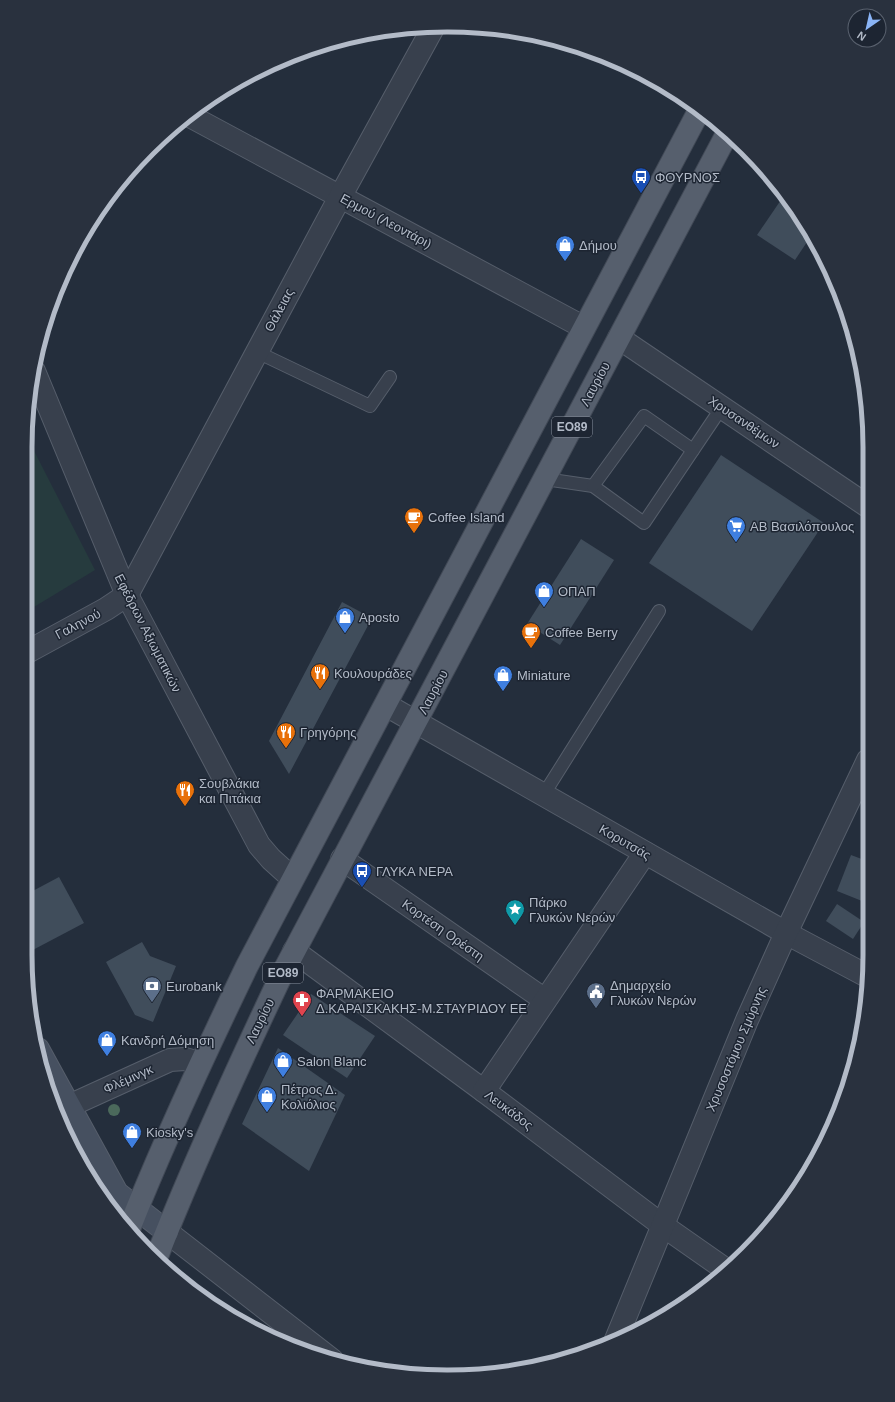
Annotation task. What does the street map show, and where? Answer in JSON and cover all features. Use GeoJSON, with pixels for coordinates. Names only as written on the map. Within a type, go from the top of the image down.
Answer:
{"type":"FeatureCollection","features":[{"type":"Feature","properties":{"kind":"main road","name":"ΕΟ89"},"geometry":{"type":"LineString","coordinates":[[131,1223],[200,1063],[247,966],[292,878],[386,705],[583,327],[696,115]]}},
{"type":"Feature","properties":{"kind":"main road","name":"Λαυρίου"},"geometry":{"type":"LineString","coordinates":[[159,1253],[188,1178],[233,1076],[294,951],[417,722],[725,138]]}},
{"type":"Feature","properties":{"kind":"street","name":"Θάλειας"},"geometry":{"type":"LineString","coordinates":[[127,595],[340,196],[430,33]]}},
{"type":"Feature","properties":{"kind":"street","name":"Ερμού (Λεοντάρι)"},"geometry":{"type":"LineString","coordinates":[[194,118],[583,327]]}},
{"type":"Feature","properties":{"kind":"street","name":"Χρυσανθέμων"},"geometry":{"type":"LineString","coordinates":[[619,338],[863,503]]}},
{"type":"Feature","properties":{"kind":"street","name":"Εφέδρων Αξιωματικών"},"geometry":{"type":"LineString","coordinates":[[38,380],[127,595],[259,845],[270,859],[292,878]]}},
{"type":"Feature","properties":{"kind":"street","name":"Γαληνού"},"geometry":{"type":"LineString","coordinates":[[32,649],[106,609],[127,595]]}},
{"type":"Feature","properties":{"kind":"street","name":"Κορυτσάς"},"geometry":{"type":"LineString","coordinates":[[386,705],[786,933],[862,974]]}},
{"type":"Feature","properties":{"kind":"street","name":"Χρυσοστόμου Σμύρνης"},"geometry":{"type":"LineString","coordinates":[[619,1333],[744,1027],[786,933],[863,771]]}},
{"type":"Feature","properties":{"kind":"street"},"geometry":{"type":"LineString","coordinates":[[484,1091],[544,1000],[645,853]]}},
{"type":"Feature","properties":{"kind":"street","name":"Κορτέση Ορέστη"},"geometry":{"type":"LineString","coordinates":[[342,860],[544,1000]]}},
{"type":"Feature","properties":{"kind":"street","name":"Λευκάδος"},"geometry":{"type":"LineString","coordinates":[[294,951],[662,1225],[721,1267]]}},
{"type":"Feature","properties":{"kind":"street","name":"Φλέμινγκ"},"geometry":{"type":"LineString","coordinates":[[63,1108],[170,1060],[185,1059],[200,1063]]}},
{"type":"Feature","properties":{"kind":"street"},"geometry":{"type":"LineString","coordinates":[[53,1083],[63,1108],[117,1193],[315,1348]]}},
{"type":"Feature","properties":{"kind":"lane"},"geometry":{"type":"LineString","coordinates":[[257,352],[370,406],[390,377]]}},
{"type":"Feature","properties":{"kind":"lane"},"geometry":{"type":"LineString","coordinates":[[545,479],[593,486],[644,524],[722,407]]}},
{"type":"Feature","properties":{"kind":"lane"},"geometry":{"type":"LineString","coordinates":[[593,486],[644,416],[693,450]]}},
{"type":"Feature","properties":{"kind":"lane"},"geometry":{"type":"LineString","coordinates":[[544,794],[659,611]]}},
{"type":"Feature","properties":{"kind":"green space"},"geometry":{"type":"Polygon","coordinates":[[[32,447],[95,570],[32,608],[32,447]]]}},
{"type":"Feature","properties":{"kind":"building"},"geometry":{"type":"Polygon","coordinates":[[[781,200],[808,241],[795,260],[757,235],[781,200]]]}},
{"type":"Feature","properties":{"kind":"building","name":"ΑΒ Βασιλόπουλος"},"geometry":{"type":"Polygon","coordinates":[[[721,455],[824,523],[752,631],[649,563],[721,455]]]}},
{"type":"Feature","properties":{"kind":"building"},"geometry":{"type":"Polygon","coordinates":[[[581,539],[614,560],[560,645],[527,624],[581,539]]]}},
{"type":"Feature","properties":{"kind":"building"},"geometry":{"type":"Polygon","coordinates":[[[342,602],[372,618],[289,774],[269,741],[342,602]]]}},
{"type":"Feature","properties":{"kind":"building"},"geometry":{"type":"Polygon","coordinates":[[[851,855],[863,860],[863,901],[837,891],[851,855]]]}},
{"type":"Feature","properties":{"kind":"building"},"geometry":{"type":"Polygon","coordinates":[[[59,877],[84,923],[32,950],[32,891],[59,877]]]}},
{"type":"Feature","properties":{"kind":"building"},"geometry":{"type":"Polygon","coordinates":[[[837,904],[863,921],[863,924],[853,939],[826,921],[837,904]]]}},
{"type":"Feature","properties":{"kind":"building"},"geometry":{"type":"Polygon","coordinates":[[[142,942],[150,956],[176,966],[153,1022],[135,1015],[106,962],[142,942]]]}},
{"type":"Feature","properties":{"kind":"building"},"geometry":{"type":"Polygon","coordinates":[[[311,994],[375,1036],[347,1078],[283,1035],[311,994]]]}},
{"type":"Feature","properties":{"kind":"building"},"geometry":{"type":"Polygon","coordinates":[[[278,1048],[345,1095],[309,1171],[242,1124],[278,1048]]]}},
{"type":"Feature","properties":{"kind":"place","name":"ΦΟΥΡΝΟΣ"},"geometry":{"type":"Point","coordinates":[641,194]}},
{"type":"Feature","properties":{"kind":"place","name":"Δήμου"},"geometry":{"type":"Point","coordinates":[565,262]}},
{"type":"Feature","properties":{"kind":"place","name":"Coffee Island"},"geometry":{"type":"Point","coordinates":[414,534]}},
{"type":"Feature","properties":{"kind":"place","name":"ΑΒ Βασιλόπουλος"},"geometry":{"type":"Point","coordinates":[736,543]}},
{"type":"Feature","properties":{"kind":"place","name":"ΟΠΑΠ"},"geometry":{"type":"Point","coordinates":[544,608]}},
{"type":"Feature","properties":{"kind":"place","name":"Aposto"},"geometry":{"type":"Point","coordinates":[345,634]}},
{"type":"Feature","properties":{"kind":"place","name":"Coffee Berry"},"geometry":{"type":"Point","coordinates":[531,649]}},
{"type":"Feature","properties":{"kind":"place","name":"Κουλουράδες"},"geometry":{"type":"Point","coordinates":[320,690]}},
{"type":"Feature","properties":{"kind":"place","name":"Miniature"},"geometry":{"type":"Point","coordinates":[503,692]}},
{"type":"Feature","properties":{"kind":"place","name":"Γρηγόρης"},"geometry":{"type":"Point","coordinates":[286,749]}},
{"type":"Feature","properties":{"kind":"place","name":"Σουβλάκια και Πιτάκια"},"geometry":{"type":"Point","coordinates":[185,807]}},
{"type":"Feature","properties":{"kind":"place","name":"ΓΛΥΚΑ ΝΕΡΑ"},"geometry":{"type":"Point","coordinates":[362,888]}},
{"type":"Feature","properties":{"kind":"place","name":"Πάρκο Γλυκών Νερών"},"geometry":{"type":"Point","coordinates":[515,926]}},
{"type":"Feature","properties":{"kind":"place","name":"Eurobank"},"geometry":{"type":"Point","coordinates":[152,1003]}},
{"type":"Feature","properties":{"kind":"place","name":"Δημαρχείο Γλυκών Νερών"},"geometry":{"type":"Point","coordinates":[596,1009]}},
{"type":"Feature","properties":{"kind":"place","name":"ΦΑΡΜΑΚΕΙΟ Δ.ΚΑΡΑΙΣΚΑΚΗΣ-Μ.ΣΤΑΥΡΙΔΟΥ ΕΕ"},"geometry":{"type":"Point","coordinates":[302,1017]}},
{"type":"Feature","properties":{"kind":"place","name":"Κανδρή Δόμηση"},"geometry":{"type":"Point","coordinates":[107,1057]}},
{"type":"Feature","properties":{"kind":"place","name":"Salon Blanc"},"geometry":{"type":"Point","coordinates":[283,1078]}},
{"type":"Feature","properties":{"kind":"place","name":"Πέτρος Δ. Κολιόλιος"},"geometry":{"type":"Point","coordinates":[267,1113]}},
{"type":"Feature","properties":{"kind":"place","name":"Kiosky's"},"geometry":{"type":"Point","coordinates":[132,1149]}}]}
